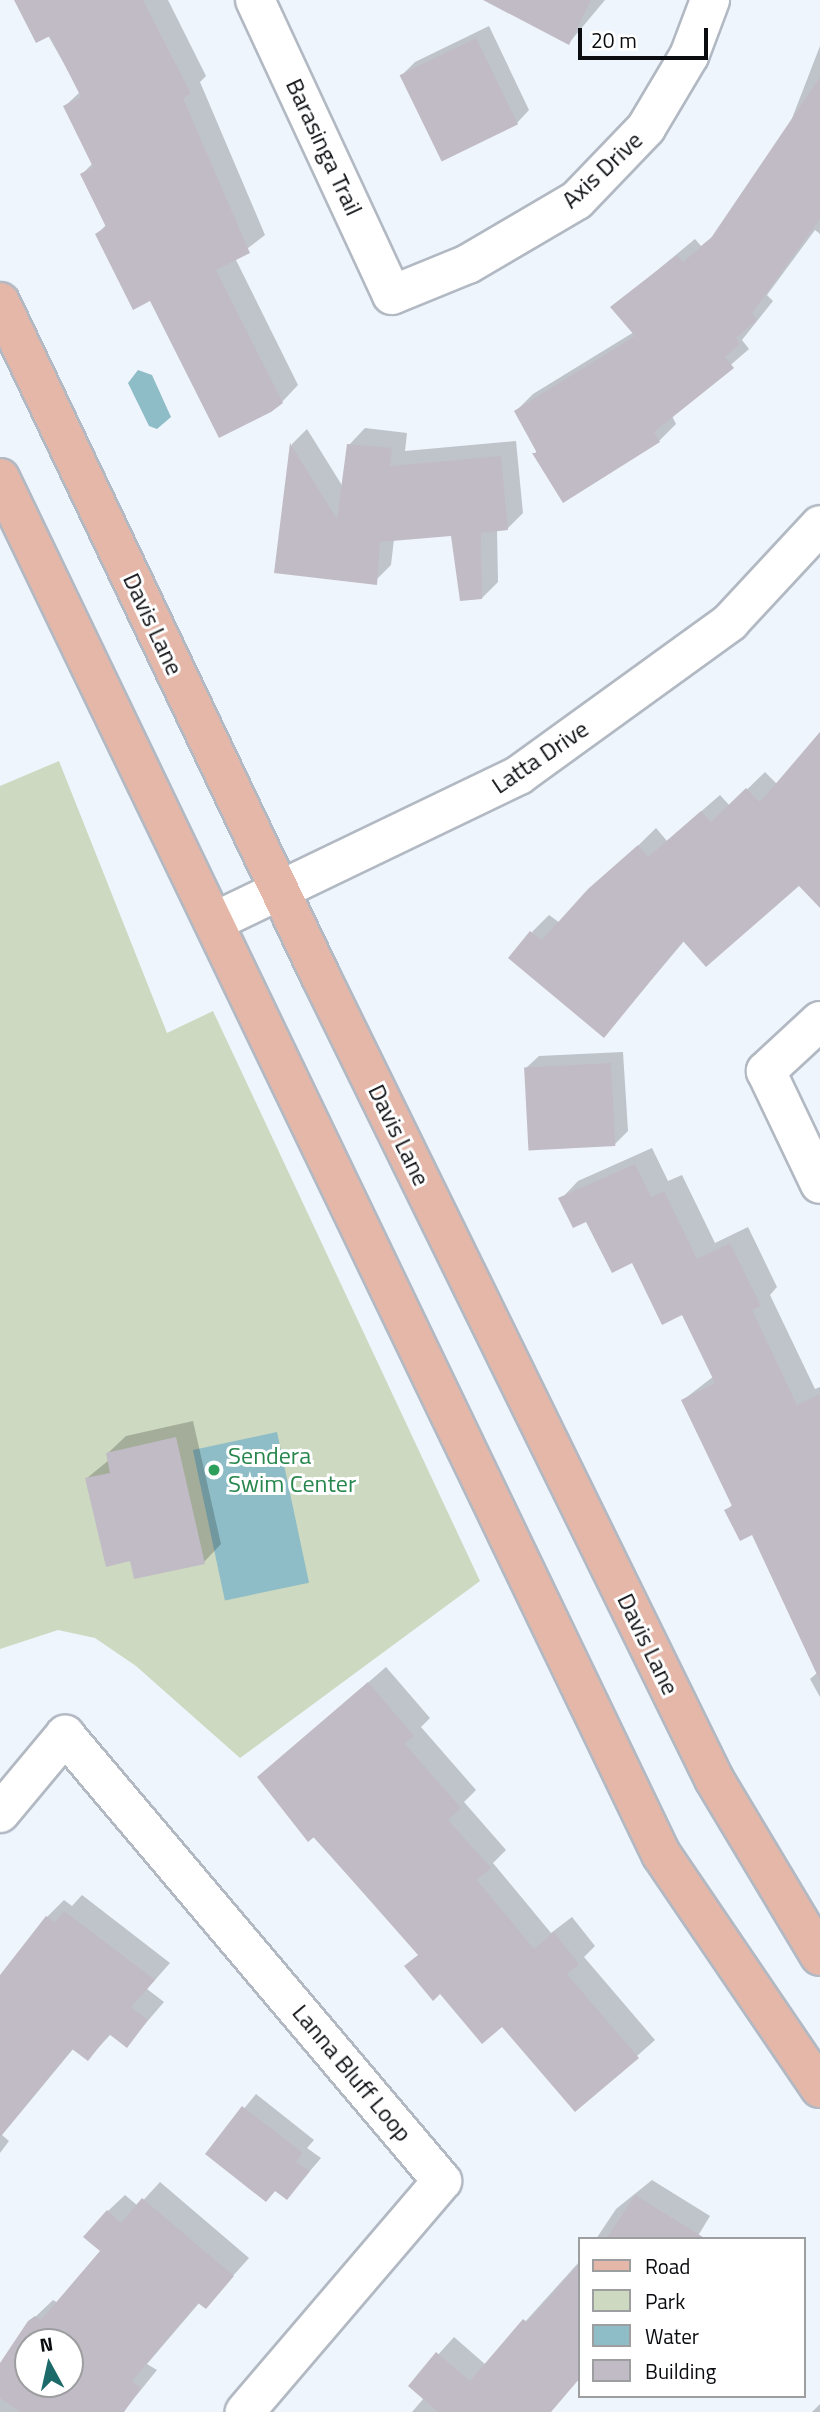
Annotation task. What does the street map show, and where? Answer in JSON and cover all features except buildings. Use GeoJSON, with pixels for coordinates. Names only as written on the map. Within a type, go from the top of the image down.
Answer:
{"type":"FeatureCollection","features":[{"type":"Feature","properties":{"kind":"main road","name":"Davis Lane"},"geometry":{"type":"LineString","coordinates":[[0,302],[279,888],[714,1779],[820,1956]]}},
{"type":"Feature","properties":{"kind":"main road"},"geometry":{"type":"LineString","coordinates":[[0,478],[662,1854],[820,2088]]}},
{"type":"Feature","properties":{"kind":"street","name":"Barasinga Trail"},"geometry":{"type":"LineString","coordinates":[[255,0],[392,295]]}},
{"type":"Feature","properties":{"kind":"street","name":"Axis Drive"},"geometry":{"type":"LineString","coordinates":[[392,295],[468,264],[577,200],[646,128],[688,56],[710,0]]}},
{"type":"Feature","properties":{"kind":"street","name":"Latta Drive"},"geometry":{"type":"LineString","coordinates":[[214,922],[279,888],[519,775],[730,622],[820,524]]}},
{"type":"Feature","properties":{"kind":"street"},"geometry":{"type":"LineString","coordinates":[[820,1021],[766,1072],[820,1184]]}},
{"type":"Feature","properties":{"kind":"street","name":"Lanna Bluff Loop"},"geometry":{"type":"LineString","coordinates":[[0,1812],[65,1735],[442,2181],[246,2412]]}},
{"type":"Feature","properties":{"kind":"green space","name":"Sendera Swim Center"},"geometry":{"type":"Polygon","coordinates":[[[59,761],[167,1033],[213,1011],[480,1581],[240,1758],[136,1666],[95,1638],[58,1630],[0,1649],[0,786],[59,761]]]}},
{"type":"Feature","properties":{"kind":"water"},"geometry":{"type":"Polygon","coordinates":[[[138,370],[152,375],[171,417],[157,429],[149,426],[128,383],[138,370]]]}},
{"type":"Feature","properties":{"kind":"water"},"geometry":{"type":"Polygon","coordinates":[[[277,1432],[309,1583],[225,1601],[193,1450],[277,1432]]]}},
{"type":"Feature","properties":{"kind":"place","name":"Sendera Swim Center"},"geometry":{"type":"Point","coordinates":[214,1470]}}]}
